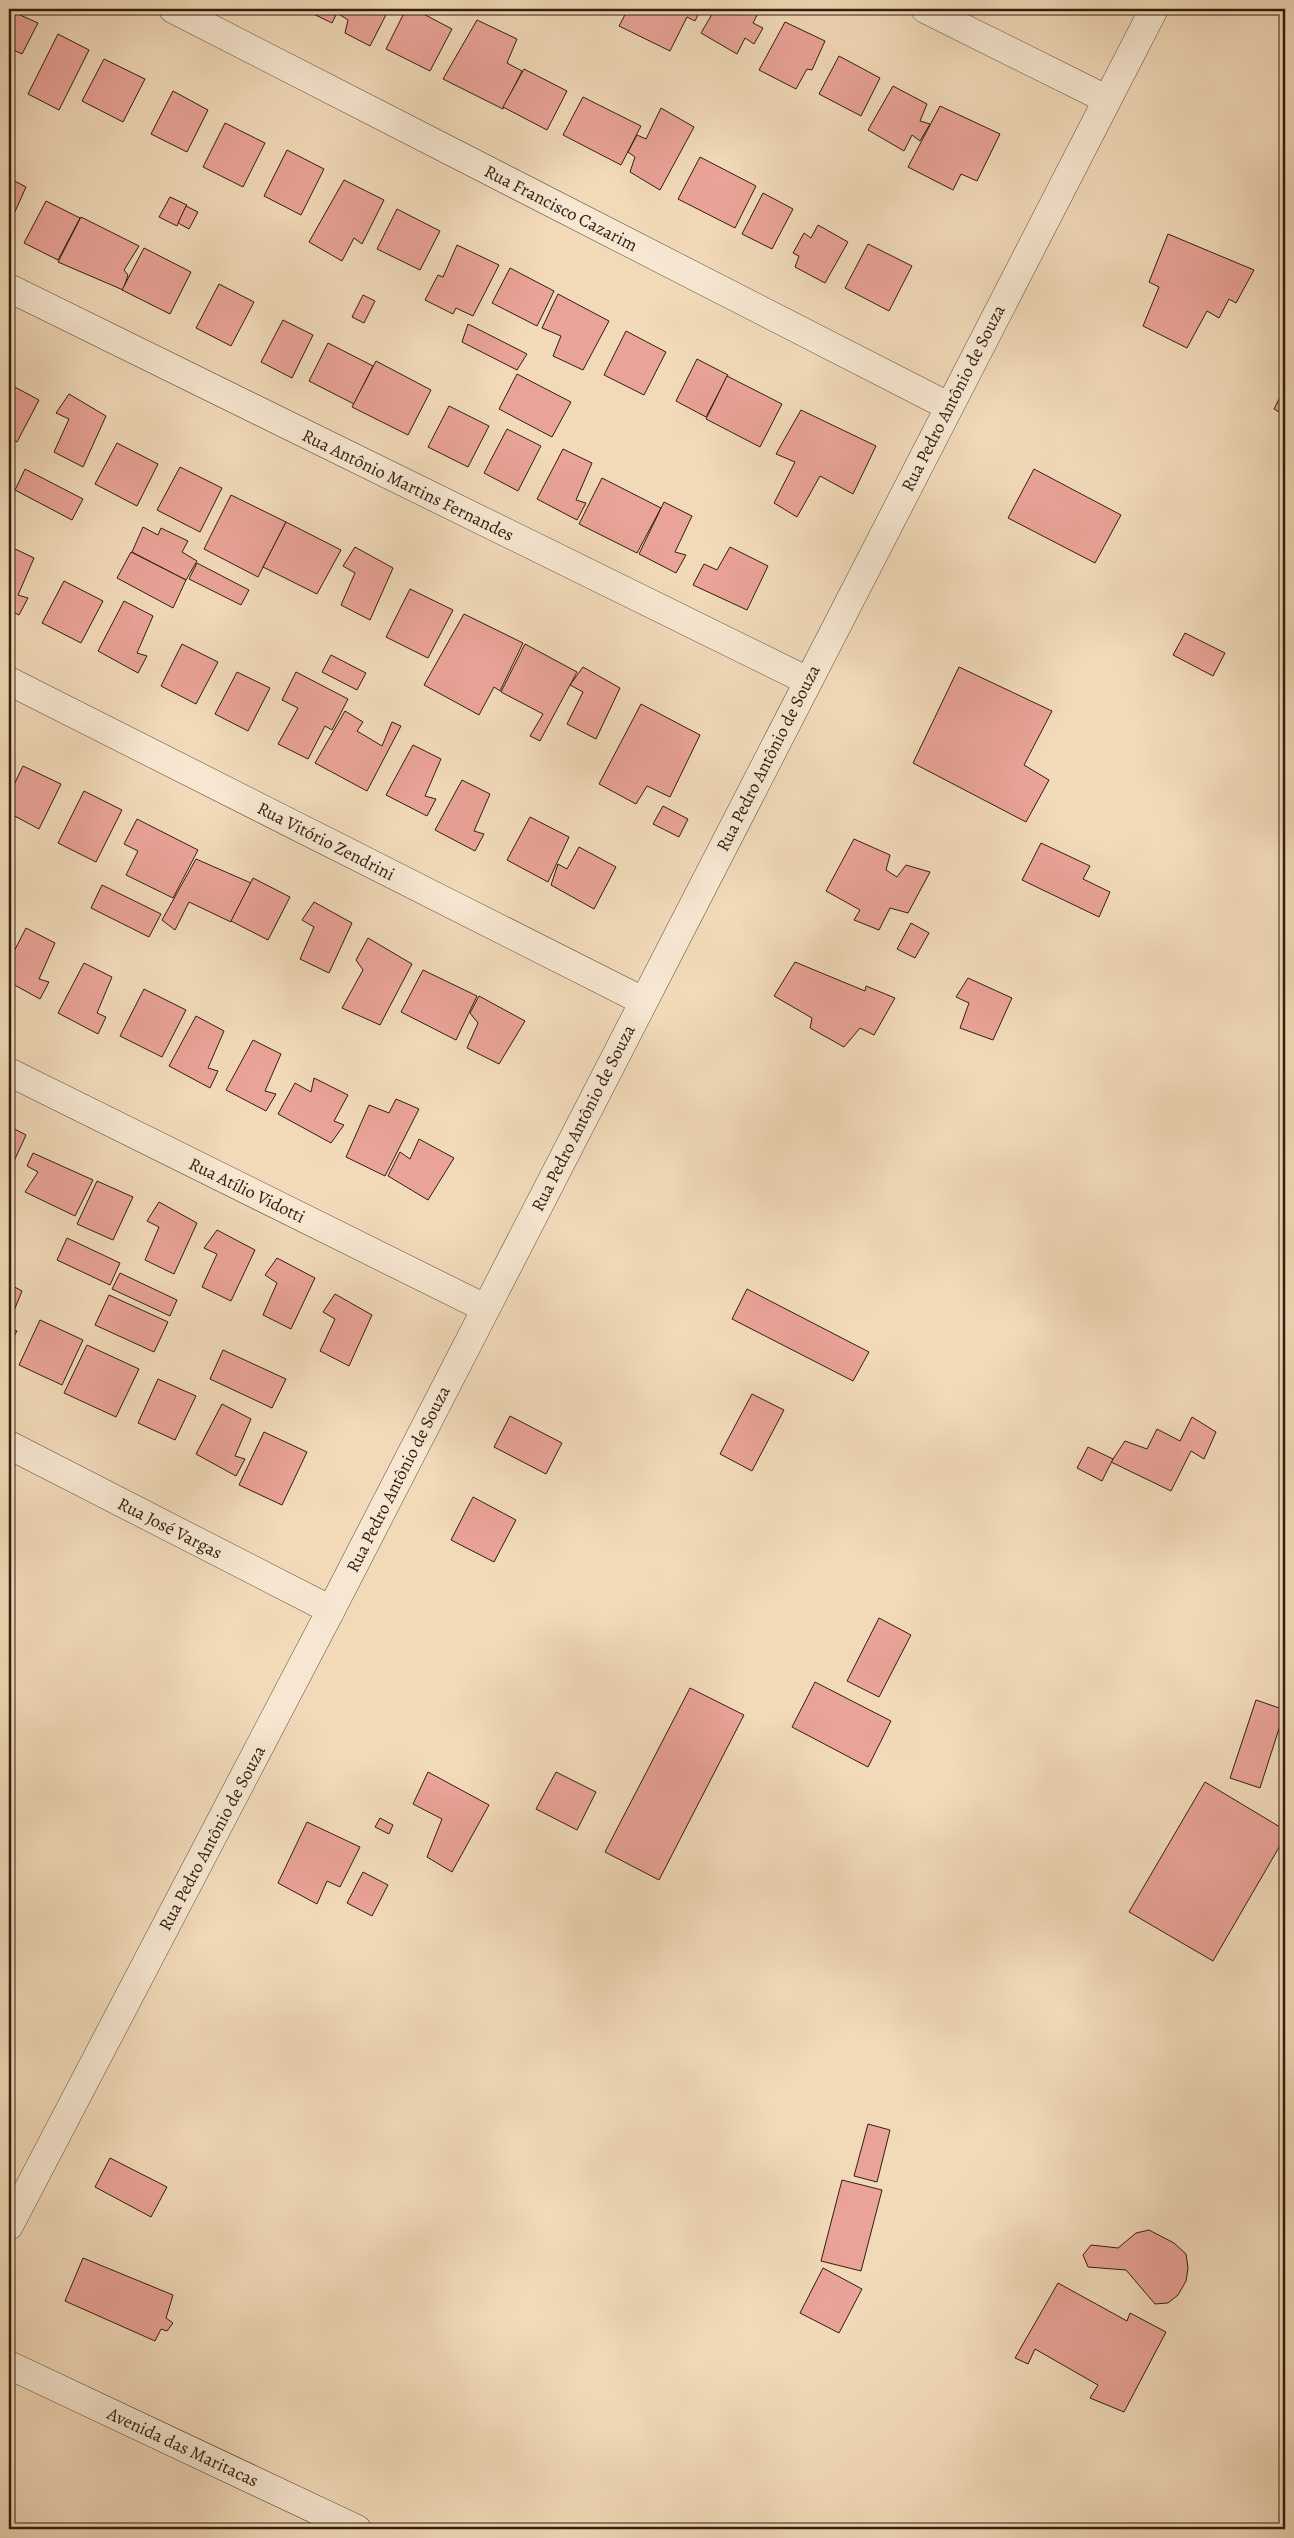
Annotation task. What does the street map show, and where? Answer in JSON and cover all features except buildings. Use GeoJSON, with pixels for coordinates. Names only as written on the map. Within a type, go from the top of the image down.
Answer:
{"type":"FeatureCollection","features":[{"type":"Feature","properties":{"kind":"street","name":"Rua Francisco Cazarim"},"geometry":{"type":"LineString","coordinates":[[173,9],[948,406]]}},
{"type":"Feature","properties":{"kind":"street"},"geometry":{"type":"LineString","coordinates":[[925,9],[1106,99]]}},
{"type":"Feature","properties":{"kind":"street","name":"Rua Pedro Antônio de Souza"},"geometry":{"type":"LineString","coordinates":[[9,2226],[331,1610],[948,406],[1154,9]]}},
{"type":"Feature","properties":{"kind":"street","name":"Rua Antônio Martins Fernandes"},"geometry":{"type":"LineString","coordinates":[[9,288],[808,681]]}},
{"type":"Feature","properties":{"kind":"street","name":"Rua Vitório Zendrini"},"geometry":{"type":"LineString","coordinates":[[9,681],[643,1001]]}},
{"type":"Feature","properties":{"kind":"street","name":"Rua Atílio Vidotti"},"geometry":{"type":"LineString","coordinates":[[9,1072],[485,1308]]}},
{"type":"Feature","properties":{"kind":"street","name":"Rua José Vargas"},"geometry":{"type":"LineString","coordinates":[[9,1445],[331,1610]]}},
{"type":"Feature","properties":{"kind":"street","name":"Avenida das Maritacas"},"geometry":{"type":"LineString","coordinates":[[9,2365],[357,2529]]}}]}
